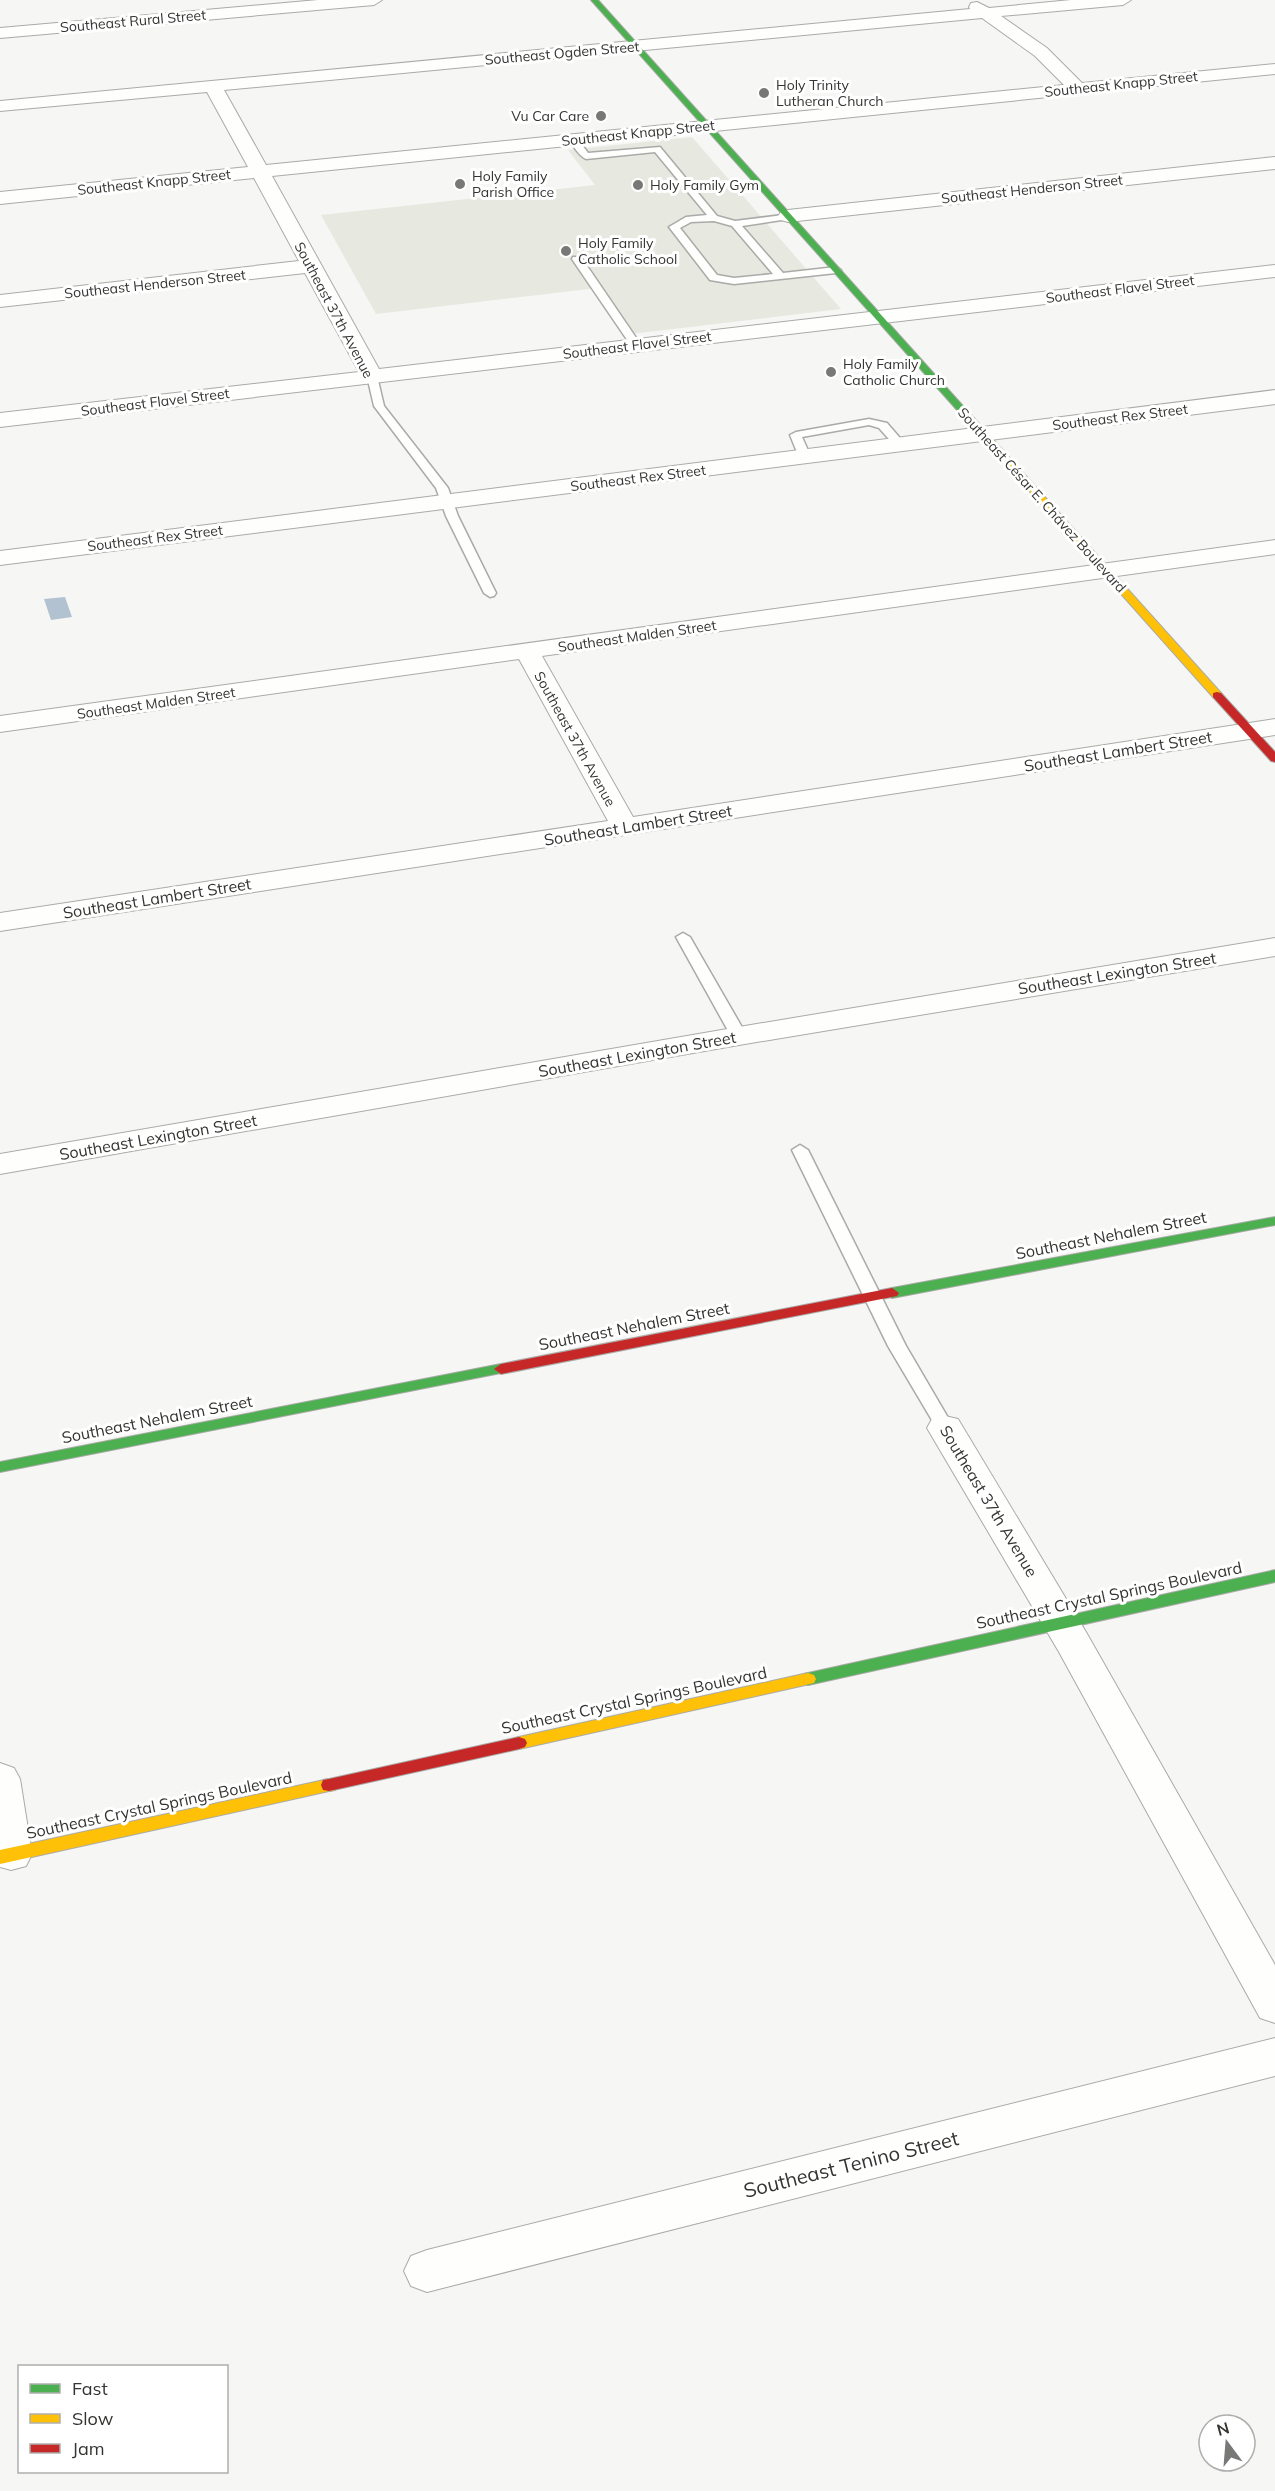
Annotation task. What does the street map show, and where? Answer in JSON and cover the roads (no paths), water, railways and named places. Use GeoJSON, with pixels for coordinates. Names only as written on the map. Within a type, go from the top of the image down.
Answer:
{"type":"FeatureCollection","features":[{"type":"Feature","properties":{"kind":"street","name":"Southeast Rural Street"},"geometry":{"type":"LineString","coordinates":[[0,33],[374,0]]}},
{"type":"Feature","properties":{"kind":"street","name":"Southeast César E. Chávez Boulevard"},"geometry":{"type":"LineString","coordinates":[[594,0],[1106,571],[1262,729],[1275,759]]}},
{"type":"Feature","properties":{"kind":"street"},"geometry":{"type":"LineString","coordinates":[[968,0],[1041,52],[1078,89]]}},
{"type":"Feature","properties":{"kind":"street","name":"Southeast Ogden Street"},"geometry":{"type":"LineString","coordinates":[[0,106],[1123,0]]}},
{"type":"Feature","properties":{"kind":"street","name":"Southeast Knapp Street"},"geometry":{"type":"LineString","coordinates":[[0,198],[1275,69]]}},
{"type":"Feature","properties":{"kind":"street","name":"Southeast 37th Avenue"},"geometry":{"type":"LineString","coordinates":[[213,86],[372,376]]}},
{"type":"Feature","properties":{"kind":"street","name":"Southeast Henderson Street"},"geometry":{"type":"LineString","coordinates":[[788,216],[1275,163]]}},
{"type":"Feature","properties":{"kind":"street","name":"Southeast Henderson Street"},"geometry":{"type":"LineString","coordinates":[[0,301],[310,266]]}},
{"type":"Feature","properties":{"kind":"street","name":"Southeast Flavel Street"},"geometry":{"type":"LineString","coordinates":[[0,420],[1275,271]]}},
{"type":"Feature","properties":{"kind":"street","name":"Southeast Rex Street"},"geometry":{"type":"LineString","coordinates":[[0,558],[1275,397]]}},
{"type":"Feature","properties":{"kind":"street","name":"Southeast Malden Street"},"geometry":{"type":"LineString","coordinates":[[0,724],[1275,548]]}},
{"type":"Feature","properties":{"kind":"street","name":"Southeast 37th Avenue"},"geometry":{"type":"LineString","coordinates":[[527,651],[625,827]]}},
{"type":"Feature","properties":{"kind":"street","name":"Southeast Lambert Street"},"geometry":{"type":"LineString","coordinates":[[0,922],[1262,729]]}},
{"type":"Feature","properties":{"kind":"street","name":"Southeast Lexington Street"},"geometry":{"type":"LineString","coordinates":[[0,1164],[739,1036],[1275,947]]}},
{"type":"Feature","properties":{"kind":"street","name":"Southeast Nehalem Street"},"geometry":{"type":"LineString","coordinates":[[0,1467],[874,1296],[1275,1221]]}},
{"type":"Feature","properties":{"kind":"street","name":"Southeast 37th Avenue"},"geometry":{"type":"LineString","coordinates":[[945,1428],[1062,1622],[1275,2005]]}},
{"type":"Feature","properties":{"kind":"street","name":"Southeast Crystal Springs Boulevard"},"geometry":{"type":"LineString","coordinates":[[6,1855],[1275,1576]]}},
{"type":"Feature","properties":{"kind":"street"},"geometry":{"type":"LineString","coordinates":[[0,1779],[6,1855]]}},
{"type":"Feature","properties":{"kind":"street","name":"Southeast Tenino Street"},"geometry":{"type":"LineString","coordinates":[[427,2271],[1275,2057]]}},
{"type":"Feature","properties":{"kind":"lane"},"geometry":{"type":"LineString","coordinates":[[574,140],[586,156],[657,149],[714,218]]}},
{"type":"Feature","properties":{"kind":"lane"},"geometry":{"type":"LineString","coordinates":[[788,216],[735,224],[714,218],[690,219],[674,227],[714,278],[734,281],[836,270]]}},
{"type":"Feature","properties":{"kind":"lane"},"geometry":{"type":"LineString","coordinates":[[735,224],[780,276]]}},
{"type":"Feature","properties":{"kind":"lane"},"geometry":{"type":"LineString","coordinates":[[577,259],[636,345]]}},
{"type":"Feature","properties":{"kind":"lane","name":"Southeast 37th Avenue"},"geometry":{"type":"LineString","coordinates":[[372,376],[379,406],[442,488],[449,502],[452,516],[490,593]]}},
{"type":"Feature","properties":{"kind":"lane"},"geometry":{"type":"LineString","coordinates":[[683,937],[739,1036]]}},
{"type":"Feature","properties":{"kind":"lane","name":"Southeast 37th Avenue"},"geometry":{"type":"LineString","coordinates":[[800,1150],[897,1346],[945,1428]]}},
{"type":"Feature","properties":{"kind":"water"},"geometry":{"type":"Polygon","coordinates":[[[65,597],[72,617],[51,620],[44,599],[65,597]]]}},
{"type":"Feature","properties":{"kind":"place","name":"Holy Trinity Lutheran Church"},"geometry":{"type":"Point","coordinates":[764,93]}},
{"type":"Feature","properties":{"kind":"place","name":"Vu Car Care"},"geometry":{"type":"Point","coordinates":[601,116]}},
{"type":"Feature","properties":{"kind":"place","name":"Holy Family Parish Office"},"geometry":{"type":"Point","coordinates":[460,184]}},
{"type":"Feature","properties":{"kind":"place","name":"Holy Family Gym"},"geometry":{"type":"Point","coordinates":[638,185]}},
{"type":"Feature","properties":{"kind":"place","name":"Holy Family Catholic School"},"geometry":{"type":"Point","coordinates":[566,251]}},
{"type":"Feature","properties":{"kind":"place","name":"Holy Family Catholic Church"},"geometry":{"type":"Point","coordinates":[831,372]}}]}
